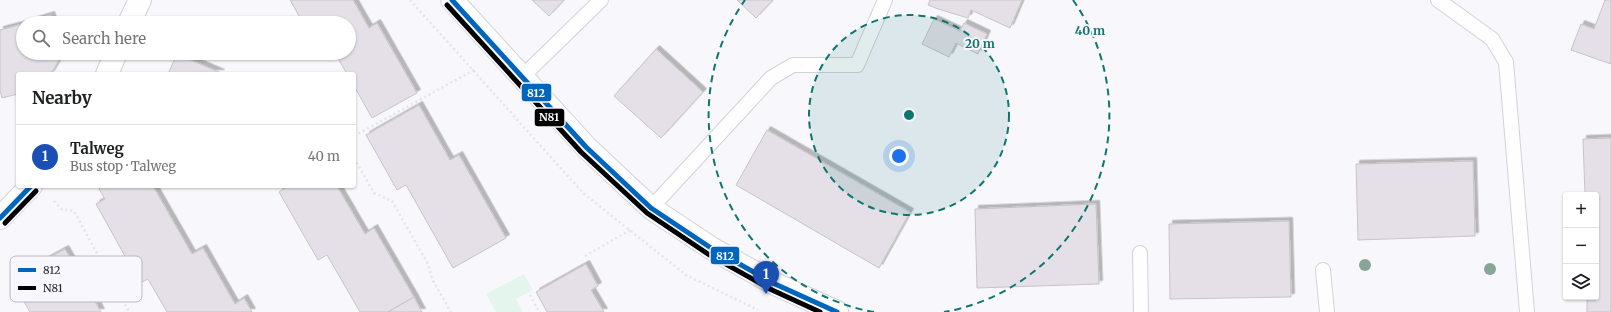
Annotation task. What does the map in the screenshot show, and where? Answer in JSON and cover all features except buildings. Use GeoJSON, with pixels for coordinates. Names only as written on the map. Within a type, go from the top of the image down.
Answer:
{"type":"FeatureCollection","features":[{"type":"Feature","properties":{"kind":"street"},"geometry":{"type":"LineString","coordinates":[[132,16],[140,0]]}},
{"type":"Feature","properties":{"kind":"street"},"geometry":{"type":"LineString","coordinates":[[452,0],[500,55],[586,147],[655,211],[711,248],[775,284],[830,311]]}},
{"type":"Feature","properties":{"kind":"street"},"geometry":{"type":"LineString","coordinates":[[108,72],[113,60]]}},
{"type":"Feature","properties":{"kind":"street"},"geometry":{"type":"LineString","coordinates":[[0,218],[29,188]]}},
{"type":"Feature","properties":{"kind":"lane"},"geometry":{"type":"LineString","coordinates":[[522,77],[601,0]]}},
{"type":"Feature","properties":{"kind":"lane"},"geometry":{"type":"LineString","coordinates":[[655,211],[771,78],[793,65],[857,65],[885,0]]}},
{"type":"Feature","properties":{"kind":"lane"},"geometry":{"type":"LineString","coordinates":[[1438,0],[1492,39],[1506,62],[1527,312]]}},
{"type":"Feature","properties":{"kind":"lane"},"geometry":{"type":"LineString","coordinates":[[1140,253],[1141,312]]}},
{"type":"Feature","properties":{"kind":"lane"},"geometry":{"type":"LineString","coordinates":[[1323,270],[1327,312]]}},
{"type":"Feature","properties":{"kind":"path"},"geometry":{"type":"LineString","coordinates":[[356,135],[500,55]]}},
{"type":"Feature","properties":{"kind":"path"},"geometry":{"type":"LineString","coordinates":[[356,162],[374,193],[392,202],[428,264],[432,279],[451,312]]}},
{"type":"Feature","properties":{"kind":"path"},"geometry":{"type":"LineString","coordinates":[[51,197],[61,209],[74,211],[99,256]]}},
{"type":"Feature","properties":{"kind":"path"},"geometry":{"type":"LineString","coordinates":[[586,256],[655,211]]}},
{"type":"Feature","properties":{"kind":"path"},"geometry":{"type":"LineString","coordinates":[[530,295],[539,312]]}},
{"type":"Feature","properties":{"kind":"path"},"geometry":{"type":"LineString","coordinates":[[124,302],[129,312]]}},
{"type":"Feature","properties":{"kind":"shaded area"},"geometry":{"type":"Polygon","coordinates":[[[524,274],[533,290],[516,299],[523,312],[496,312],[486,294],[524,274]]]}},
{"type":"Feature","properties":{"kind":"transit line","name":"812"},"geometry":{"type":"LineString","coordinates":[[452,0],[586,147],[651,208],[711,248],[775,284],[837,312]]}},
{"type":"Feature","properties":{"kind":"transit line","name":"N81"},"geometry":{"type":"LineString","coordinates":[[447,5],[581,152],[647,213],[708,254],[772,290],[820,312]]}},
{"type":"Feature","properties":{"kind":"transit line","name":"812"},"geometry":{"type":"LineString","coordinates":[[0,218],[29,188]]}},
{"type":"Feature","properties":{"kind":"transit line","name":"N81"},"geometry":{"type":"LineString","coordinates":[[5,223],[36,191]]}},
{"type":"Feature","properties":{"kind":"place","name":"Talweg"},"geometry":{"type":"Point","coordinates":[766,294]}}]}
